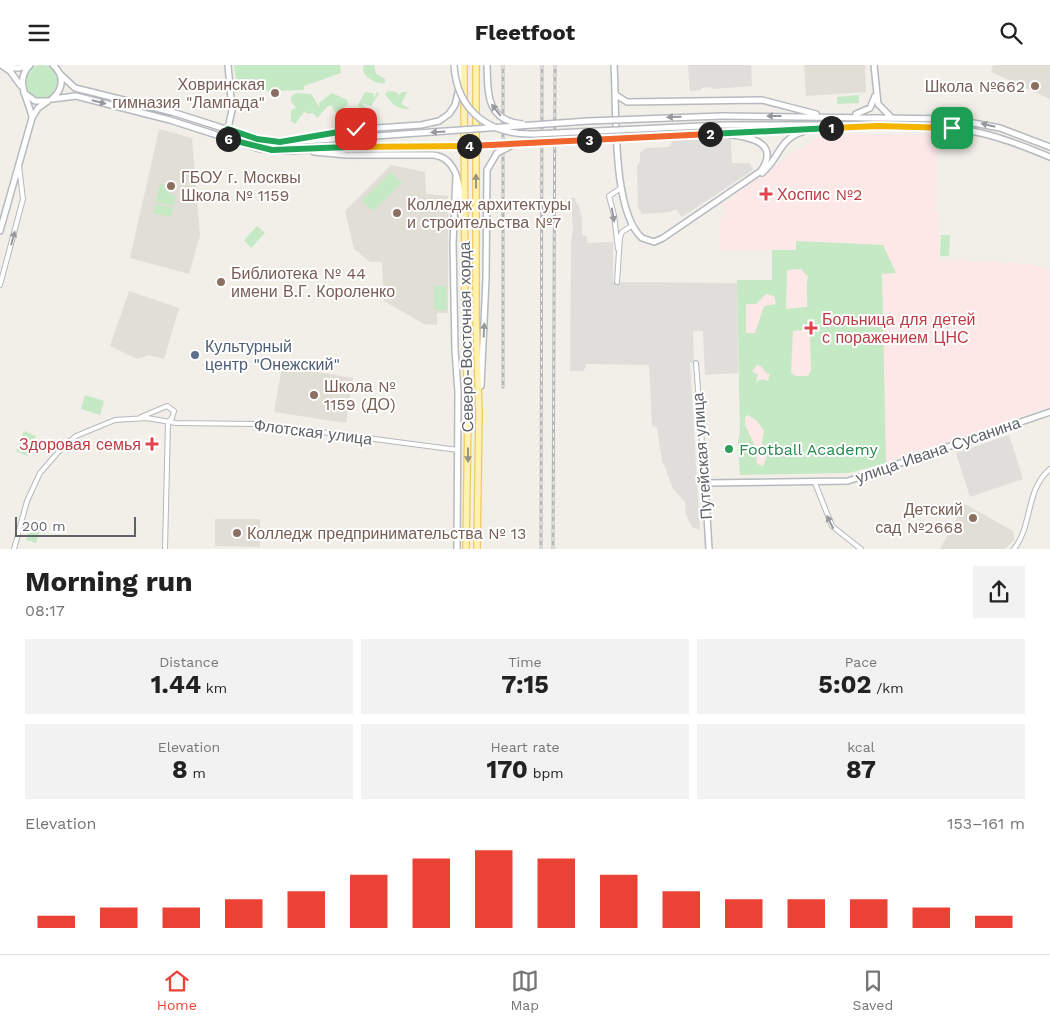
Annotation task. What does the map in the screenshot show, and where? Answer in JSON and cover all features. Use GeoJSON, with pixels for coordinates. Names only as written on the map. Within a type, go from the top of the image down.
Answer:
{"type":"FeatureCollection","features":[{"type":"Feature","properties":{"kind":"main road"},"geometry":{"type":"LineString","coordinates":[[2,65],[19,68],[30,65]]}},
{"type":"Feature","properties":{"kind":"main road"},"geometry":{"type":"LineString","coordinates":[[2,65],[15,75],[22,86]]}},
{"type":"Feature","properties":{"kind":"main road"},"geometry":{"type":"LineString","coordinates":[[30,65],[22,74],[22,86],[32,118]]}},
{"type":"Feature","properties":{"kind":"main road"},"geometry":{"type":"LineString","coordinates":[[226,138],[232,110],[228,65]]}},
{"type":"Feature","properties":{"kind":"main road"},"geometry":{"type":"LineString","coordinates":[[454,65],[458,87],[471,111],[485,123],[509,133],[534,134],[803,123],[904,126],[966,130],[1007,140],[1050,157]]}},
{"type":"Feature","properties":{"kind":"main road"},"geometry":{"type":"LineString","coordinates":[[280,142],[347,131],[426,124],[442,119],[454,108],[459,89],[460,65]]}},
{"type":"Feature","properties":{"kind":"main road","name":"Северо-Восточная хорда"},"geometry":{"type":"LineString","coordinates":[[464,65],[468,413],[466,549]]}},
{"type":"Feature","properties":{"kind":"main road","name":"Северо-Восточная хорда"},"geometry":{"type":"LineString","coordinates":[[476,65],[479,414],[477,549]]}},
{"type":"Feature","properties":{"kind":"main road"},"geometry":{"type":"LineString","coordinates":[[487,65],[488,95],[495,112],[512,122],[539,125]]}},
{"type":"Feature","properties":{"kind":"main road"},"geometry":{"type":"LineString","coordinates":[[614,65],[621,188],[633,225],[642,238],[650,242],[658,241],[769,167],[787,139],[808,129]]}},
{"type":"Feature","properties":{"kind":"main road"},"geometry":{"type":"LineString","coordinates":[[850,116],[870,108],[874,101],[874,65]]}},
{"type":"Feature","properties":{"kind":"main road"},"geometry":{"type":"LineString","coordinates":[[57,68],[75,87],[172,112],[264,141],[280,142],[539,125],[722,116],[850,116],[952,119],[1010,131],[1050,147]]}},
{"type":"Feature","properties":{"kind":"main road"},"geometry":{"type":"LineString","coordinates":[[0,231],[32,118],[38,108],[50,100],[61,87],[57,68]]}},
{"type":"Feature","properties":{"kind":"main road"},"geometry":{"type":"LineString","coordinates":[[24,93],[35,101],[76,96],[170,120],[260,149],[347,155],[425,155],[446,158],[454,168],[456,176],[465,266]]}},
{"type":"Feature","properties":{"kind":"main road"},"geometry":{"type":"LineString","coordinates":[[875,93],[881,110],[892,117]]}},
{"type":"Feature","properties":{"kind":"main road"},"geometry":{"type":"LineString","coordinates":[[616,95],[627,103],[772,101],[823,116]]}},
{"type":"Feature","properties":{"kind":"main road"},"geometry":{"type":"LineString","coordinates":[[299,151],[347,147],[534,142],[878,126]]}},
{"type":"Feature","properties":{"kind":"main road"},"geometry":{"type":"LineString","coordinates":[[1007,140],[1013,138],[1010,131]]}},
{"type":"Feature","properties":{"kind":"main road"},"geometry":{"type":"LineString","coordinates":[[724,134],[749,136],[762,144],[766,153],[766,163],[761,171],[751,179]]}},
{"type":"Feature","properties":{"kind":"main road"},"geometry":{"type":"LineString","coordinates":[[479,414],[485,311],[487,170],[491,161],[500,151],[508,147],[534,142]]}},
{"type":"Feature","properties":{"kind":"main road"},"geometry":{"type":"LineString","coordinates":[[456,176],[453,244],[458,450],[457,549]]}},
{"type":"Feature","properties":{"kind":"main road","name":"улица Ивана Сусанина"},"geometry":{"type":"LineString","coordinates":[[705,483],[815,483],[837,482],[862,477],[1050,412]]}},
{"type":"Feature","properties":{"kind":"main road","name":"Путейская улица"},"geometry":{"type":"LineString","coordinates":[[705,483],[708,549]]}},
{"type":"Feature","properties":{"kind":"street"},"geometry":{"type":"LineString","coordinates":[[904,117],[904,126]]}},
{"type":"Feature","properties":{"kind":"street"},"geometry":{"type":"LineString","coordinates":[[0,285],[23,199],[19,162]]}},
{"type":"Feature","properties":{"kind":"street"},"geometry":{"type":"LineString","coordinates":[[617,283],[618,249],[614,215],[609,196],[621,188]]}},
{"type":"Feature","properties":{"kind":"street"},"geometry":{"type":"LineString","coordinates":[[618,249],[622,232],[633,225]]}},
{"type":"Feature","properties":{"kind":"street","name":"Путейская улица"},"geometry":{"type":"LineString","coordinates":[[696,363],[705,483]]}},
{"type":"Feature","properties":{"kind":"street","name":"Флотская улица"},"geometry":{"type":"LineString","coordinates":[[139,418],[167,407],[174,411],[172,418],[168,422]]}},
{"type":"Feature","properties":{"kind":"street","name":"Флотская улица"},"geometry":{"type":"LineString","coordinates":[[14,549],[34,483],[61,449],[76,436],[115,420],[154,418],[168,422],[260,424],[458,450]]}},
{"type":"Feature","properties":{"kind":"street"},"geometry":{"type":"LineString","coordinates":[[165,549],[168,422]]}},
{"type":"Feature","properties":{"kind":"street"},"geometry":{"type":"LineString","coordinates":[[1014,549],[1021,538],[1037,484],[1050,469]]}},
{"type":"Feature","properties":{"kind":"street"},"geometry":{"type":"LineString","coordinates":[[815,483],[832,526],[861,549]]}},
{"type":"Feature","properties":{"kind":"shaded area"},"geometry":{"type":"Polygon","coordinates":[[[688,65],[751,65],[752,86],[712,89],[711,87],[690,91],[688,65]]]}},
{"type":"Feature","properties":{"kind":"shaded area"},"geometry":{"type":"Polygon","coordinates":[[[804,65],[865,65],[866,92],[806,96],[804,65]]]}},
{"type":"Feature","properties":{"kind":"shaded area","name":"Школа №662"},"geometry":{"type":"Polygon","coordinates":[[[993,65],[1050,65],[1050,99],[991,72],[993,65]]]}},
{"type":"Feature","properties":{"kind":"shaded area","name":"ГБОУ г. Москвы Школа № 1159"},"geometry":{"type":"Polygon","coordinates":[[[159,129],[192,138],[200,235],[189,274],[130,258],[159,129]]]}},
{"type":"Feature","properties":{"kind":"shaded area"},"geometry":{"type":"Polygon","coordinates":[[[824,134],[938,135],[936,214],[939,214],[939,259],[1032,264],[1050,271],[1050,406],[886,463],[849,473],[740,475],[737,280],[772,280],[772,250],[720,250],[718,218],[724,217],[723,204],[790,155],[824,134]]]}},
{"type":"Feature","properties":{"kind":"shaded area"},"geometry":{"type":"Polygon","coordinates":[[[731,139],[732,163],[750,163],[753,170],[682,217],[676,209],[670,212],[642,214],[638,207],[637,166],[640,161],[640,153],[646,148],[669,147],[673,140],[731,139]]]}},
{"type":"Feature","properties":{"kind":"shaded area","name":"Колледж архитектуры и строительства №7"},"geometry":{"type":"Polygon","coordinates":[[[391,165],[425,172],[426,194],[448,196],[448,313],[437,313],[437,325],[424,324],[384,301],[382,262],[370,262],[354,249],[345,211],[391,165]]]}},
{"type":"Feature","properties":{"kind":"shaded area"},"geometry":{"type":"Polygon","coordinates":[[[571,198],[575,198],[578,204],[582,217],[582,235],[587,236],[587,243],[613,242],[613,282],[737,283],[738,373],[705,375],[703,331],[693,331],[694,363],[690,363],[700,530],[692,527],[686,515],[685,502],[673,489],[662,462],[657,427],[652,426],[649,365],[586,364],[584,371],[570,371],[571,241],[573,230],[571,198]]]}},
{"type":"Feature","properties":{"kind":"shaded area"},"geometry":{"type":"Polygon","coordinates":[[[129,291],[179,308],[164,359],[149,355],[137,359],[110,346],[129,291]]]}},
{"type":"Feature","properties":{"kind":"shaded area","name":"Школа № 1159 (ДО)"},"geometry":{"type":"Polygon","coordinates":[[[282,366],[353,378],[346,423],[274,412],[282,366]]]}},
{"type":"Feature","properties":{"kind":"shaded area"},"geometry":{"type":"Polygon","coordinates":[[[1009,435],[1023,479],[970,497],[956,453],[1009,435]]]}},
{"type":"Feature","properties":{"kind":"shaded area","name":"Детский сад №2668"},"geometry":{"type":"Polygon","coordinates":[[[965,504],[1013,531],[1014,540],[1005,549],[940,549],[965,504]]]}},
{"type":"Feature","properties":{"kind":"shaded area","name":"Колледж предпринимательства № 13"},"geometry":{"type":"Polygon","coordinates":[[[215,519],[260,519],[260,547],[215,546],[215,519]]]}},
{"type":"Feature","properties":{"kind":"green space"},"geometry":{"type":"Polygon","coordinates":[[[42,65],[54,70],[59,82],[54,94],[42,99],[30,94],[25,82],[30,70],[42,65]]]}},
{"type":"Feature","properties":{"kind":"green space"},"geometry":{"type":"Polygon","coordinates":[[[234,65],[340,65],[341,73],[304,86],[304,90],[238,92],[234,65]]]}},
{"type":"Feature","properties":{"kind":"green space"},"geometry":{"type":"Polygon","coordinates":[[[364,65],[374,65],[376,74],[385,79],[385,83],[375,82],[364,74],[364,65]]]}},
{"type":"Feature","properties":{"kind":"green space"},"geometry":{"type":"Polygon","coordinates":[[[388,91],[396,92],[399,95],[402,92],[407,92],[401,104],[410,109],[399,108],[385,94],[388,91]]]}},
{"type":"Feature","properties":{"kind":"green space"},"geometry":{"type":"Polygon","coordinates":[[[365,92],[373,93],[374,98],[377,92],[379,94],[371,106],[362,103],[366,108],[362,110],[358,105],[365,92]]]}},
{"type":"Feature","properties":{"kind":"green space"},"geometry":{"type":"Polygon","coordinates":[[[296,93],[311,94],[320,108],[319,103],[332,93],[347,100],[348,104],[337,115],[332,107],[334,106],[328,106],[317,118],[313,113],[307,114],[305,111],[295,124],[291,121],[291,110],[296,108],[291,101],[291,97],[296,93]]]}},
{"type":"Feature","properties":{"kind":"green space"},"geometry":{"type":"Polygon","coordinates":[[[859,95],[859,103],[837,104],[837,97],[859,95]]]}},
{"type":"Feature","properties":{"kind":"green space"},"geometry":{"type":"Polygon","coordinates":[[[391,172],[402,183],[373,211],[362,200],[391,172]]]}},
{"type":"Feature","properties":{"kind":"green space"},"geometry":{"type":"Polygon","coordinates":[[[160,184],[171,186],[169,194],[176,196],[174,206],[156,202],[160,184]]]}},
{"type":"Feature","properties":{"kind":"green space"},"geometry":{"type":"Polygon","coordinates":[[[156,204],[173,208],[171,217],[153,213],[156,204]]]}},
{"type":"Feature","properties":{"kind":"green space"},"geometry":{"type":"Polygon","coordinates":[[[257,226],[265,233],[251,248],[244,240],[257,226]]]}},
{"type":"Feature","properties":{"kind":"green space"},"geometry":{"type":"Polygon","coordinates":[[[941,235],[950,235],[949,256],[940,256],[941,235]]]}},
{"type":"Feature","properties":{"kind":"green space","name":"Больница для детей с поражением ЦНС"},"geometry":{"type":"Polygon","coordinates":[[[796,241],[883,245],[896,273],[882,274],[886,463],[849,473],[740,475],[737,280],[772,280],[772,250],[796,250],[796,241]],[[801,269],[787,270],[786,309],[807,307],[808,277],[801,269]],[[766,294],[756,304],[746,304],[746,333],[755,333],[764,306],[776,304],[774,296],[766,294]],[[803,330],[793,331],[791,373],[796,376],[808,376],[811,370],[810,334],[803,330]],[[757,365],[752,371],[758,375],[756,382],[762,379],[768,381],[770,374],[757,365]],[[748,415],[745,417],[745,425],[755,446],[757,464],[763,466],[767,457],[762,442],[764,431],[757,421],[748,415]]]}},
{"type":"Feature","properties":{"kind":"green space"},"geometry":{"type":"Polygon","coordinates":[[[434,286],[446,286],[447,310],[434,310],[434,286]]]}},
{"type":"Feature","properties":{"kind":"green space"},"geometry":{"type":"Polygon","coordinates":[[[85,395],[104,401],[100,415],[81,409],[85,395]]]}},
{"type":"Feature","properties":{"kind":"green space"},"geometry":{"type":"Polygon","coordinates":[[[24,431],[36,436],[28,456],[16,451],[24,431]]]}},
{"type":"Feature","properties":{"kind":"green space"},"geometry":{"type":"Polygon","coordinates":[[[32,522],[41,525],[36,543],[26,540],[32,522]]]}},
{"type":"Feature","properties":{"kind":"railway"},"geometry":{"type":"LineString","coordinates":[[503,65],[503,387]]}},
{"type":"Feature","properties":{"kind":"railway"},"geometry":{"type":"LineString","coordinates":[[541,549],[542,65]]}},
{"type":"Feature","properties":{"kind":"railway"},"geometry":{"type":"LineString","coordinates":[[553,549],[555,65]]}},
{"type":"Feature","properties":{"kind":"place","name":"Школа №662"},"geometry":{"type":"Point","coordinates":[1035,86]}},
{"type":"Feature","properties":{"kind":"place","name":"Ховринская гимназия \"Лампада\""},"geometry":{"type":"Point","coordinates":[275,93]}},
{"type":"Feature","properties":{"kind":"place","name":"ГБОУ г. Москвы Школа № 1159"},"geometry":{"type":"Point","coordinates":[171,186]}},
{"type":"Feature","properties":{"kind":"place","name":"Хоспис №2"},"geometry":{"type":"Point","coordinates":[766,194]}},
{"type":"Feature","properties":{"kind":"place","name":"Колледж архитектуры и строительства №7"},"geometry":{"type":"Point","coordinates":[397,213]}},
{"type":"Feature","properties":{"kind":"place","name":"Библиотека № 44 имени В.Г. Короленко"},"geometry":{"type":"Point","coordinates":[221,282]}},
{"type":"Feature","properties":{"kind":"place","name":"Больница для детей с поражением ЦНС"},"geometry":{"type":"Point","coordinates":[811,328]}},
{"type":"Feature","properties":{"kind":"place","name":"Культурный центр \"Онежский\""},"geometry":{"type":"Point","coordinates":[195,355]}},
{"type":"Feature","properties":{"kind":"place","name":"Школа № 1159 (ДО)"},"geometry":{"type":"Point","coordinates":[314,395]}},
{"type":"Feature","properties":{"kind":"place","name":"Здоровая семья"},"geometry":{"type":"Point","coordinates":[152,444]}},
{"type":"Feature","properties":{"kind":"place","name":"Football Academy"},"geometry":{"type":"Point","coordinates":[729,449]}},
{"type":"Feature","properties":{"kind":"place","name":"Детский сад №2668"},"geometry":{"type":"Point","coordinates":[973,518]}},
{"type":"Feature","properties":{"kind":"place","name":"Колледж предпринимательства № 13"},"geometry":{"type":"Point","coordinates":[237,533]}},
{"type":"Feature","properties":{"kind":"route"},"geometry":{"type":"LineString","coordinates":[[356,129],[280,142],[264,141],[228,129],[226,138],[260,149],[291,151],[373,146],[485,145],[878,126],[952,128]]}}]}
